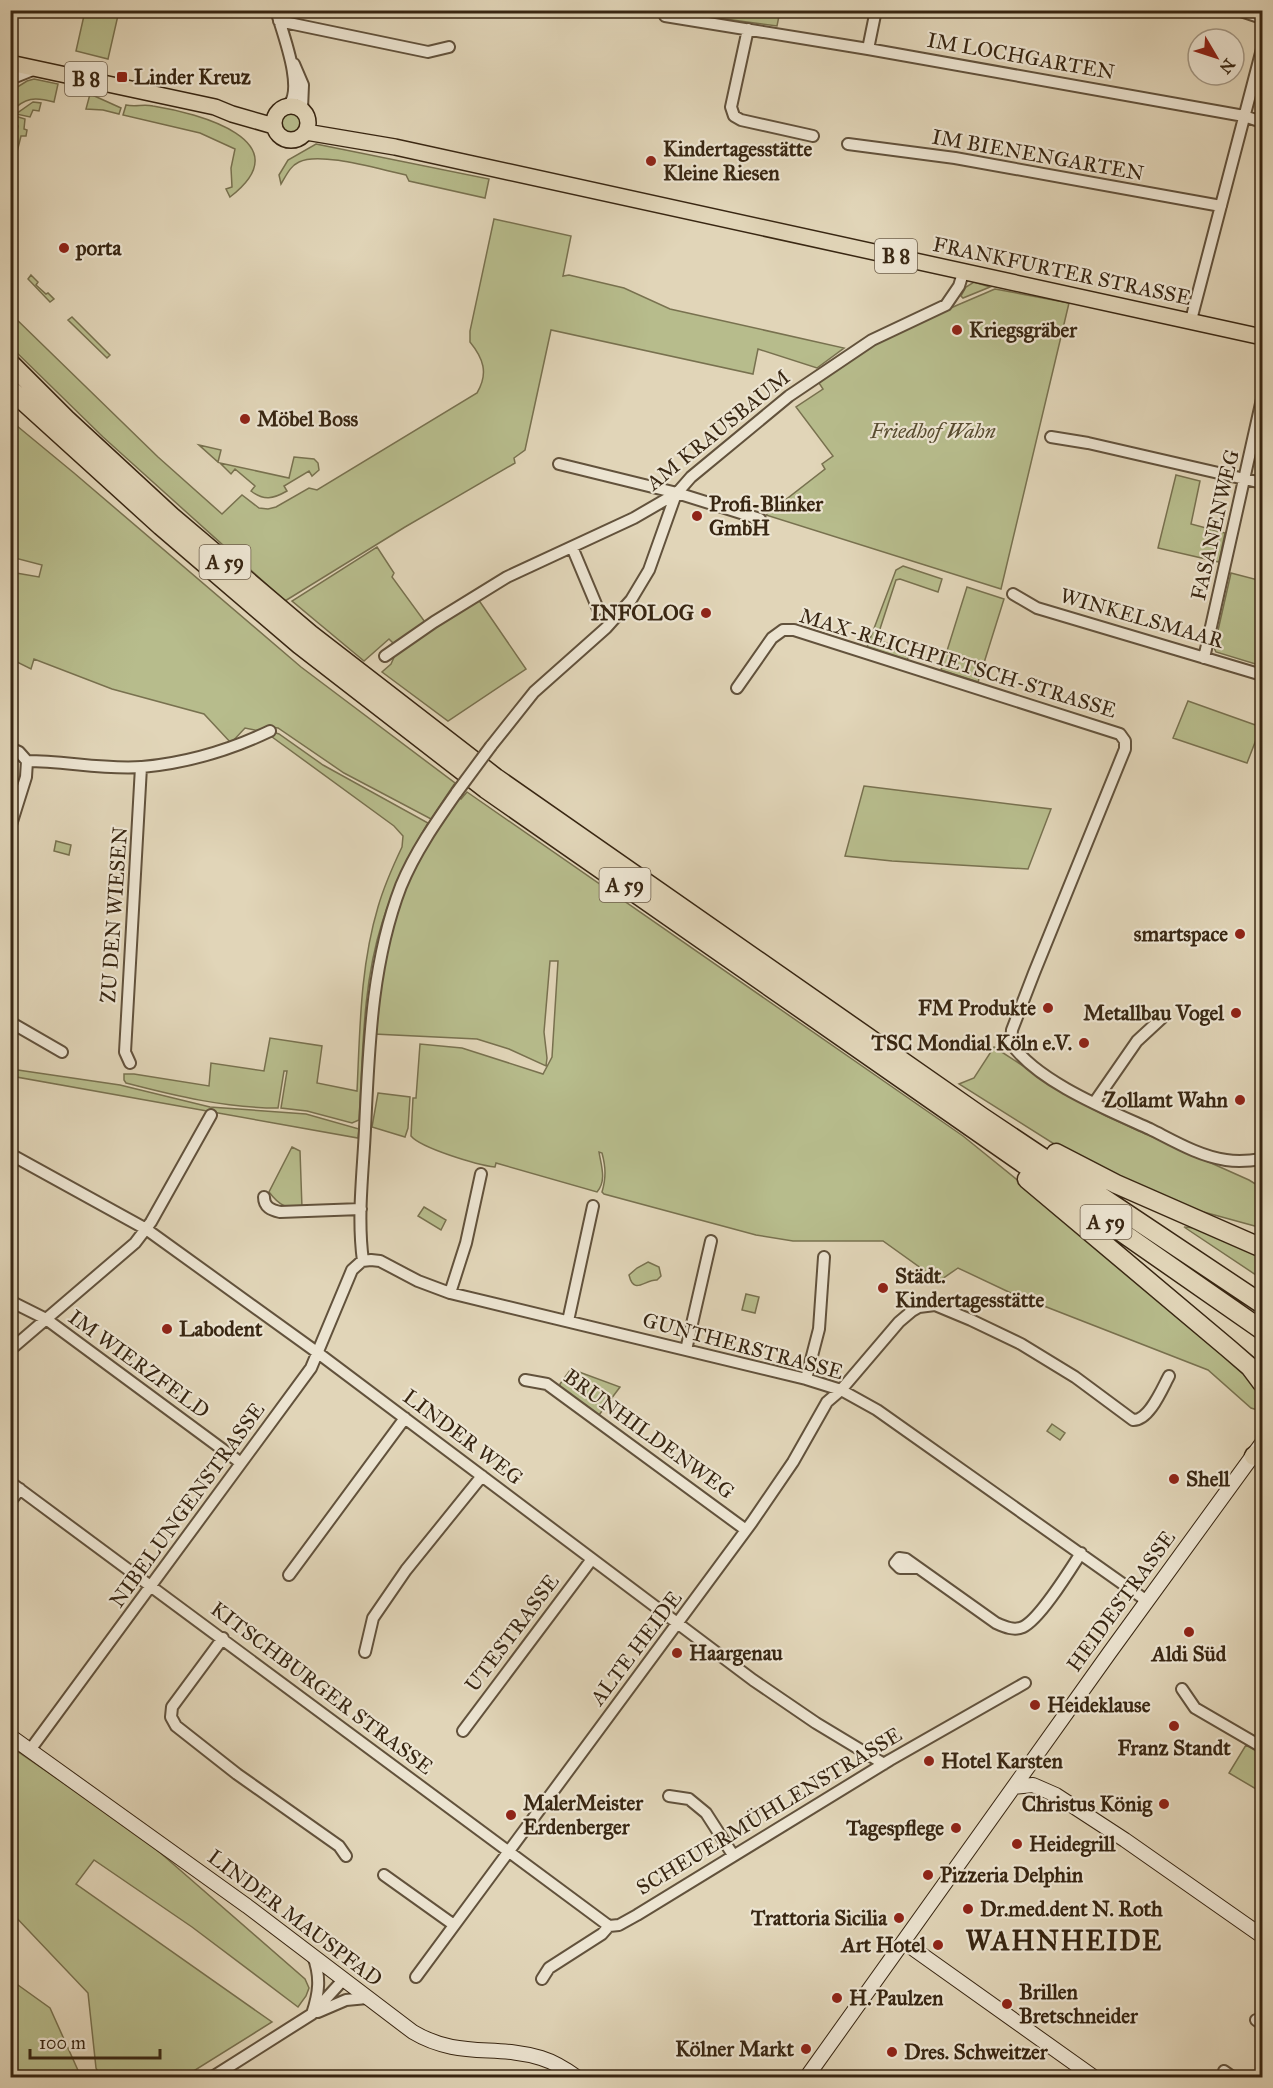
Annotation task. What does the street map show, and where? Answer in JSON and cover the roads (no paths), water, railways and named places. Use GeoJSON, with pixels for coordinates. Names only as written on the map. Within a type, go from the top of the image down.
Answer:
{"type":"FeatureCollection","features":[{"type":"Feature","properties":{"kind":"highway","name":"A 59"},"geometry":{"type":"LineString","coordinates":[[10,363],[66,419],[171,516],[310,634],[496,778],[982,1117],[1263,1304]]}},
{"type":"Feature","properties":{"kind":"highway","name":"A 59"},"geometry":{"type":"LineString","coordinates":[[10,389],[161,526],[300,645],[486,789],[1263,1330]]}},
{"type":"Feature","properties":{"kind":"highway"},"geometry":{"type":"LineString","coordinates":[[950,1114],[1228,1348],[1250,1367],[1263,1383]]}},
{"type":"Feature","properties":{"kind":"highway"},"geometry":{"type":"LineString","coordinates":[[982,1117],[1116,1184],[1263,1248]]}},
{"type":"Feature","properties":{"kind":"highway"},"geometry":{"type":"LineString","coordinates":[[1228,1348],[1263,1364]]}},
{"type":"Feature","properties":{"kind":"main road","name":"FRANKFURTER STRASSE"},"geometry":{"type":"LineString","coordinates":[[10,63],[215,107],[232,114],[293,118],[395,147],[1263,337]]}},
{"type":"Feature","properties":{"kind":"main road","name":"HEIDESTRASSE"},"geometry":{"type":"LineString","coordinates":[[806,2078],[1147,1601],[1260,1450]]}},
{"type":"Feature","properties":{"kind":"main road","name":"LINDER MAUSPFAD"},"geometry":{"type":"LineString","coordinates":[[10,1736],[247,1906],[406,2028],[427,2040],[450,2048],[540,2058],[558,2065],[578,2078]]}},
{"type":"Feature","properties":{"kind":"main road"},"geometry":{"type":"LineString","coordinates":[[1034,1758],[1038,1778],[1056,1795],[1263,1936]]}},
{"type":"Feature","properties":{"kind":"main road"},"geometry":{"type":"LineString","coordinates":[[1014,1786],[1033,1785],[1056,1795]]}},
{"type":"Feature","properties":{"kind":"main road"},"geometry":{"type":"LineString","coordinates":[[904,1942],[1095,2078]]}},
{"type":"Feature","properties":{"kind":"street"},"geometry":{"type":"LineString","coordinates":[[868,49],[876,10]]}},
{"type":"Feature","properties":{"kind":"street"},"geometry":{"type":"LineString","coordinates":[[1238,10],[1263,18]]}},
{"type":"Feature","properties":{"kind":"street"},"geometry":{"type":"LineString","coordinates":[[277,16],[428,52],[449,47]]}},
{"type":"Feature","properties":{"kind":"street"},"geometry":{"type":"LineString","coordinates":[[277,16],[290,56],[303,85],[293,118]]}},
{"type":"Feature","properties":{"kind":"street","name":"IM LOCHGARTEN"},"geometry":{"type":"LineString","coordinates":[[665,16],[868,49],[1244,116],[1263,122]]}},
{"type":"Feature","properties":{"kind":"street"},"geometry":{"type":"LineString","coordinates":[[748,29],[731,107],[734,116],[741,120],[813,136]]}},
{"type":"Feature","properties":{"kind":"street"},"geometry":{"type":"LineString","coordinates":[[1191,320],[1263,49]]}},
{"type":"Feature","properties":{"kind":"street"},"geometry":{"type":"LineString","coordinates":[[10,79],[37,69]]}},
{"type":"Feature","properties":{"kind":"street","name":"IM BIENENGARTEN"},"geometry":{"type":"LineString","coordinates":[[848,144],[955,158],[1221,206]]}},
{"type":"Feature","properties":{"kind":"street","name":"AM KRAUSBAUM"},"geometry":{"type":"LineString","coordinates":[[385,656],[501,580],[634,518],[676,494],[691,477],[798,390],[872,340],[946,305],[959,286],[963,270]]}},
{"type":"Feature","properties":{"kind":"street","name":"FASANENWEG"},"geometry":{"type":"LineString","coordinates":[[1204,658],[1263,399]]}},
{"type":"Feature","properties":{"kind":"street"},"geometry":{"type":"LineString","coordinates":[[1051,437],[1088,443],[1263,483]]}},
{"type":"Feature","properties":{"kind":"street"},"geometry":{"type":"LineString","coordinates":[[560,464],[676,494],[760,519]]}},
{"type":"Feature","properties":{"kind":"street"},"geometry":{"type":"LineString","coordinates":[[363,1261],[360,1227],[373,1003],[381,950],[402,885],[434,824],[534,692],[606,628],[631,600],[650,570],[676,494]]}},
{"type":"Feature","properties":{"kind":"street"},"geometry":{"type":"LineString","coordinates":[[572,547],[598,609]]}},
{"type":"Feature","properties":{"kind":"street","name":"WINKELSMAAR"},"geometry":{"type":"LineString","coordinates":[[1013,594],[1037,608],[1263,675]]}},
{"type":"Feature","properties":{"kind":"street","name":"MAX-REICHPIETSCH-STRASSE"},"geometry":{"type":"LineString","coordinates":[[737,688],[772,638],[783,630],[794,630],[1120,734],[1125,741],[1125,749],[1010,1036],[1011,1043],[1031,1065],[1094,1103],[1192,1150],[1224,1160],[1263,1159]]}},
{"type":"Feature","properties":{"kind":"street"},"geometry":{"type":"LineString","coordinates":[[27,761],[141,767],[197,757],[230,748],[270,731]]}},
{"type":"Feature","properties":{"kind":"street"},"geometry":{"type":"LineString","coordinates":[[10,748],[20,752],[27,761],[26,777],[10,828]]}},
{"type":"Feature","properties":{"kind":"street","name":"ZU DEN WIESEN"},"geometry":{"type":"LineString","coordinates":[[130,1063],[125,1052],[141,800],[141,767]]}},
{"type":"Feature","properties":{"kind":"street"},"geometry":{"type":"LineString","coordinates":[[1094,1103],[1137,1041],[1164,1016]]}},
{"type":"Feature","properties":{"kind":"street"},"geometry":{"type":"LineString","coordinates":[[10,1022],[62,1052]]}},
{"type":"Feature","properties":{"kind":"street"},"geometry":{"type":"LineString","coordinates":[[10,1350],[135,1243],[146,1229],[211,1115]]}},
{"type":"Feature","properties":{"kind":"street","name":"LINDER WEG"},"geometry":{"type":"LineString","coordinates":[[10,1154],[146,1229],[318,1353],[788,1704],[884,1764]]}},
{"type":"Feature","properties":{"kind":"street"},"geometry":{"type":"LineString","coordinates":[[450,1293],[466,1243],[481,1174]]}},
{"type":"Feature","properties":{"kind":"street"},"geometry":{"type":"LineString","coordinates":[[264,1197],[268,1208],[280,1212],[361,1209]]}},
{"type":"Feature","properties":{"kind":"street"},"geometry":{"type":"LineString","coordinates":[[568,1321],[593,1206]]}},
{"type":"Feature","properties":{"kind":"street"},"geometry":{"type":"LineString","coordinates":[[686,1350],[711,1241]]}},
{"type":"Feature","properties":{"kind":"street"},"geometry":{"type":"LineString","coordinates":[[806,1379],[819,1329],[824,1257]]}},
{"type":"Feature","properties":{"kind":"street","name":"GUNTHERSTRASSE"},"geometry":{"type":"LineString","coordinates":[[363,1261],[380,1261],[418,1281],[450,1293],[806,1379],[841,1390],[877,1410],[1147,1601]]}},
{"type":"Feature","properties":{"kind":"street","name":"NIBELUNGENSTRASSE"},"geometry":{"type":"LineString","coordinates":[[30,1750],[311,1368],[352,1269],[363,1261]]}},
{"type":"Feature","properties":{"kind":"street","name":"IM WIERZFELD"},"geometry":{"type":"LineString","coordinates":[[10,1301],[46,1319],[241,1463]]}},
{"type":"Feature","properties":{"kind":"street","name":"ALTE HEIDE"},"geometry":{"type":"LineString","coordinates":[[416,1977],[746,1530],[785,1474],[827,1402],[841,1390],[899,1322],[912,1311],[927,1305],[936,1305],[1021,1344],[1075,1377],[1133,1419],[1140,1420],[1143,1417],[1168,1376]]}},
{"type":"Feature","properties":{"kind":"street","name":"BRUNHILDENWEG"},"geometry":{"type":"LineString","coordinates":[[525,1380],[547,1384],[746,1530]]}},
{"type":"Feature","properties":{"kind":"street"},"geometry":{"type":"LineString","coordinates":[[289,1575],[405,1418]]}},
{"type":"Feature","properties":{"kind":"street"},"geometry":{"type":"LineString","coordinates":[[365,1652],[370,1626],[379,1609],[406,1570],[482,1476]]}},
{"type":"Feature","properties":{"kind":"street"},"geometry":{"type":"LineString","coordinates":[[10,1502],[15,1485]]}},
{"type":"Feature","properties":{"kind":"street","name":"KITSCHBURGER STRASSE"},"geometry":{"type":"LineString","coordinates":[[15,1485],[609,1926]]}},
{"type":"Feature","properties":{"kind":"street"},"geometry":{"type":"LineString","coordinates":[[918,1568],[996,1623],[1008,1628],[1021,1628],[1034,1618],[1081,1553]]}},
{"type":"Feature","properties":{"kind":"street","name":"UTESTRASSE"},"geometry":{"type":"LineString","coordinates":[[463,1731],[592,1559]]}},
{"type":"Feature","properties":{"kind":"street"},"geometry":{"type":"LineString","coordinates":[[223,1638],[172,1707],[171,1717],[176,1726],[237,1774],[339,1846],[346,1856]]}},
{"type":"Feature","properties":{"kind":"street","name":"SCHEUERMÜHLENSTRASSE"},"geometry":{"type":"LineString","coordinates":[[542,1979],[549,1968],[602,1934],[609,1926],[619,1925],[944,1728],[1025,1683]]}},
{"type":"Feature","properties":{"kind":"street"},"geometry":{"type":"LineString","coordinates":[[1182,1689],[1195,1708],[1263,1747]]}},
{"type":"Feature","properties":{"kind":"street"},"geometry":{"type":"LineString","coordinates":[[669,1796],[689,1799],[705,1813],[733,1855]]}},
{"type":"Feature","properties":{"kind":"street"},"geometry":{"type":"LineString","coordinates":[[384,1875],[454,1925]]}},
{"type":"Feature","properties":{"kind":"street"},"geometry":{"type":"LineString","coordinates":[[312,2014],[320,1978],[313,1956]]}},
{"type":"Feature","properties":{"kind":"street"},"geometry":{"type":"LineString","coordinates":[[312,2014],[344,1980]]}},
{"type":"Feature","properties":{"kind":"street"},"geometry":{"type":"LineString","coordinates":[[211,2078],[312,2014],[346,2001],[367,1998]]}},
{"type":"Feature","properties":{"kind":"street"},"geometry":{"type":"LineString","coordinates":[[1224,2071],[1234,2078]]}},
{"type":"Feature","properties":{"kind":"place","name":"Linder Kreuz"},"geometry":{"type":"Point","coordinates":[122,77]}},
{"type":"Feature","properties":{"kind":"place","name":"Kindertagesstätte Kleine Riesen"},"geometry":{"type":"Point","coordinates":[651,161]}},
{"type":"Feature","properties":{"kind":"place","name":"porta"},"geometry":{"type":"Point","coordinates":[64,248]}},
{"type":"Feature","properties":{"kind":"place","name":"Kriegsgräber"},"geometry":{"type":"Point","coordinates":[957,330]}},
{"type":"Feature","properties":{"kind":"place","name":"Möbel Boss"},"geometry":{"type":"Point","coordinates":[245,419]}},
{"type":"Feature","properties":{"kind":"place","name":"Profi-Blinker GmbH"},"geometry":{"type":"Point","coordinates":[697,516]}},
{"type":"Feature","properties":{"kind":"place","name":"INFOLOG"},"geometry":{"type":"Point","coordinates":[706,613]}},
{"type":"Feature","properties":{"kind":"place","name":"smartspace"},"geometry":{"type":"Point","coordinates":[1240,934]}},
{"type":"Feature","properties":{"kind":"place","name":"FM Produkte"},"geometry":{"type":"Point","coordinates":[1048,1008]}},
{"type":"Feature","properties":{"kind":"place","name":"Metallbau Vogel"},"geometry":{"type":"Point","coordinates":[1236,1013]}},
{"type":"Feature","properties":{"kind":"place","name":"TSC Mondial Köln e.V."},"geometry":{"type":"Point","coordinates":[1084,1043]}},
{"type":"Feature","properties":{"kind":"place","name":"Zollamt Wahn"},"geometry":{"type":"Point","coordinates":[1240,1100]}},
{"type":"Feature","properties":{"kind":"place","name":"Städt. Kindertagesstätte"},"geometry":{"type":"Point","coordinates":[883,1288]}},
{"type":"Feature","properties":{"kind":"place","name":"Labodent"},"geometry":{"type":"Point","coordinates":[167,1329]}},
{"type":"Feature","properties":{"kind":"place","name":"Shell"},"geometry":{"type":"Point","coordinates":[1174,1479]}},
{"type":"Feature","properties":{"kind":"place","name":"Aldi Süd"},"geometry":{"type":"Point","coordinates":[1189,1632]}},
{"type":"Feature","properties":{"kind":"place","name":"Haargenau"},"geometry":{"type":"Point","coordinates":[677,1653]}},
{"type":"Feature","properties":{"kind":"place","name":"Heideklause"},"geometry":{"type":"Point","coordinates":[1035,1705]}},
{"type":"Feature","properties":{"kind":"place","name":"Franz Standt"},"geometry":{"type":"Point","coordinates":[1174,1726]}},
{"type":"Feature","properties":{"kind":"place","name":"Hotel Karsten"},"geometry":{"type":"Point","coordinates":[929,1761]}},
{"type":"Feature","properties":{"kind":"place","name":"Christus König"},"geometry":{"type":"Point","coordinates":[1164,1804]}},
{"type":"Feature","properties":{"kind":"place","name":"MalerMeister Erdenberger"},"geometry":{"type":"Point","coordinates":[511,1815]}},
{"type":"Feature","properties":{"kind":"place","name":"Tagespflege"},"geometry":{"type":"Point","coordinates":[956,1828]}},
{"type":"Feature","properties":{"kind":"place","name":"Heidegrill"},"geometry":{"type":"Point","coordinates":[1017,1844]}},
{"type":"Feature","properties":{"kind":"place","name":"Pizzeria Delphin"},"geometry":{"type":"Point","coordinates":[928,1875]}},
{"type":"Feature","properties":{"kind":"place","name":"Dr.med.dent N. Roth"},"geometry":{"type":"Point","coordinates":[968,1909]}},
{"type":"Feature","properties":{"kind":"place","name":"Trattoria Sicilia"},"geometry":{"type":"Point","coordinates":[899,1918]}},
{"type":"Feature","properties":{"kind":"place","name":"Art Hotel"},"geometry":{"type":"Point","coordinates":[938,1945]}},
{"type":"Feature","properties":{"kind":"place","name":"H. Paulzen"},"geometry":{"type":"Point","coordinates":[837,1998]}},
{"type":"Feature","properties":{"kind":"place","name":"Brillen Bretschneider"},"geometry":{"type":"Point","coordinates":[1007,2004]}},
{"type":"Feature","properties":{"kind":"place","name":"Kölner Markt"},"geometry":{"type":"Point","coordinates":[806,2049]}},
{"type":"Feature","properties":{"kind":"place","name":"Dres. Schweitzer"},"geometry":{"type":"Point","coordinates":[892,2052]}},
{"type":"Feature","properties":{"kind":"district","name":"WAHNHEIDE"},"geometry":{"type":"Point","coordinates":[1064,1941]}},
{"type":"Feature","properties":{"kind":"park label","name":"Friedhof Wahn"},"geometry":{"type":"Point","coordinates":[933,431]}}]}
